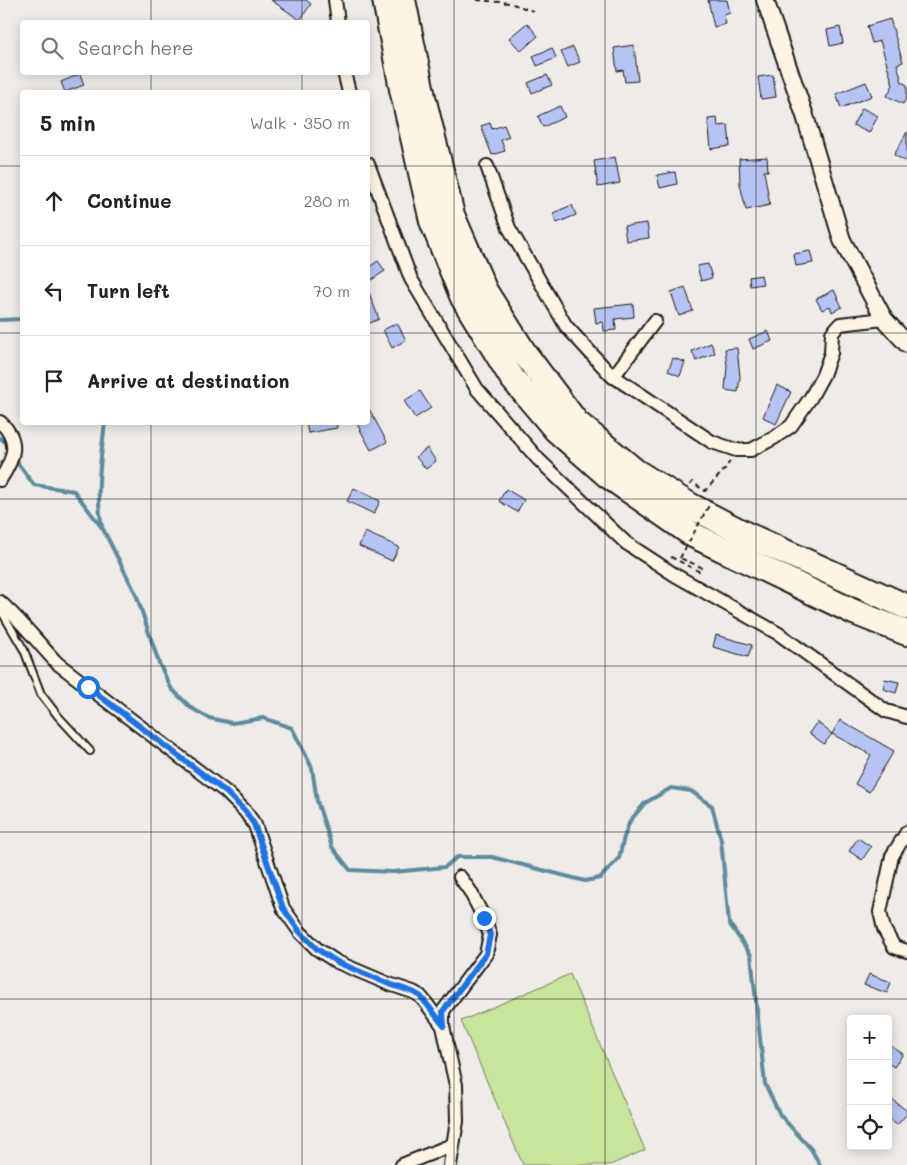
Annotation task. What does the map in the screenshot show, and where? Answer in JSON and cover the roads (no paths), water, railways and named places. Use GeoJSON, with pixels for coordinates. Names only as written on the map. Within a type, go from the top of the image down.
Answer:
{"type":"FeatureCollection","features":[{"type":"Feature","properties":{"kind":"highway"},"geometry":{"type":"LineString","coordinates":[[384,0],[432,221],[463,298],[512,378],[556,430],[592,462],[607,475],[693,535],[907,639]]}},
{"type":"Feature","properties":{"kind":"highway"},"geometry":{"type":"LineString","coordinates":[[403,0],[423,97],[452,215],[485,291],[525,354],[576,422],[635,471],[691,506],[745,534],[907,608]]}},
{"type":"Feature","properties":{"kind":"highway"},"geometry":{"type":"LineString","coordinates":[[745,534],[907,592]]}},
{"type":"Feature","properties":{"kind":"highway"},"geometry":{"type":"LineString","coordinates":[[854,612],[907,634]]}},
{"type":"Feature","properties":{"kind":"street"},"geometry":{"type":"LineString","coordinates":[[335,0],[338,20]]}},
{"type":"Feature","properties":{"kind":"street"},"geometry":{"type":"LineString","coordinates":[[768,3],[806,116],[842,240],[884,319],[907,344]]}},
{"type":"Feature","properties":{"kind":"street"},"geometry":{"type":"LineString","coordinates":[[345,75],[348,90]]}},
{"type":"Feature","properties":{"kind":"street"},"geometry":{"type":"LineString","coordinates":[[487,166],[509,228],[566,326],[614,377],[712,442],[736,450],[751,450],[774,438],[791,426],[811,397],[823,375],[831,353],[832,332],[840,324],[884,319]]}},
{"type":"Feature","properties":{"kind":"street"},"geometry":{"type":"LineString","coordinates":[[370,169],[411,279],[477,389],[538,458],[626,543],[675,576],[779,634],[886,711],[907,717]]}},
{"type":"Feature","properties":{"kind":"street"},"geometry":{"type":"LineString","coordinates":[[614,377],[655,321]]}},
{"type":"Feature","properties":{"kind":"street"},"geometry":{"type":"LineString","coordinates":[[0,422],[8,430],[13,441],[12,457],[0,480]]}},
{"type":"Feature","properties":{"kind":"street"},"geometry":{"type":"LineString","coordinates":[[0,602],[16,616],[57,663],[226,792],[245,811],[254,824],[283,908],[300,932],[317,949],[356,972],[420,996],[444,1026]]}},
{"type":"Feature","properties":{"kind":"street"},"geometry":{"type":"LineString","coordinates":[[907,832],[892,856],[880,912],[884,929],[894,946],[907,951]]}},
{"type":"Feature","properties":{"kind":"street"},"geometry":{"type":"LineString","coordinates":[[450,1165],[457,1121],[456,1085],[444,1026],[443,1011],[486,954],[490,935],[484,918],[470,891],[460,877]]}},
{"type":"Feature","properties":{"kind":"street"},"geometry":{"type":"LineString","coordinates":[[402,1165],[452,1145]]}},
{"type":"Feature","properties":{"kind":"lane"},"geometry":{"type":"LineString","coordinates":[[0,609],[24,650],[41,694],[90,751]]}},
{"type":"Feature","properties":{"kind":"waterway"},"geometry":{"type":"LineString","coordinates":[[0,320],[20,319]]}},
{"type":"Feature","properties":{"kind":"waterway"},"geometry":{"type":"LineString","coordinates":[[102,527],[99,488],[105,425]]}},
{"type":"Feature","properties":{"kind":"waterway"},"geometry":{"type":"LineString","coordinates":[[0,438],[9,445]]}},
{"type":"Feature","properties":{"kind":"waterway"},"geometry":{"type":"LineString","coordinates":[[16,457],[19,465],[34,485],[74,491],[103,529],[136,594],[159,663],[171,688],[191,708],[209,718],[232,723],[263,718],[292,728],[312,768],[317,801],[332,847],[350,870],[393,872],[445,867],[457,857],[492,857],[585,881],[600,878],[619,858],[630,821],[645,803],[671,788],[691,791],[712,806],[721,840],[729,923],[751,955],[765,1084],[780,1115],[811,1149],[820,1165]]}}]}
